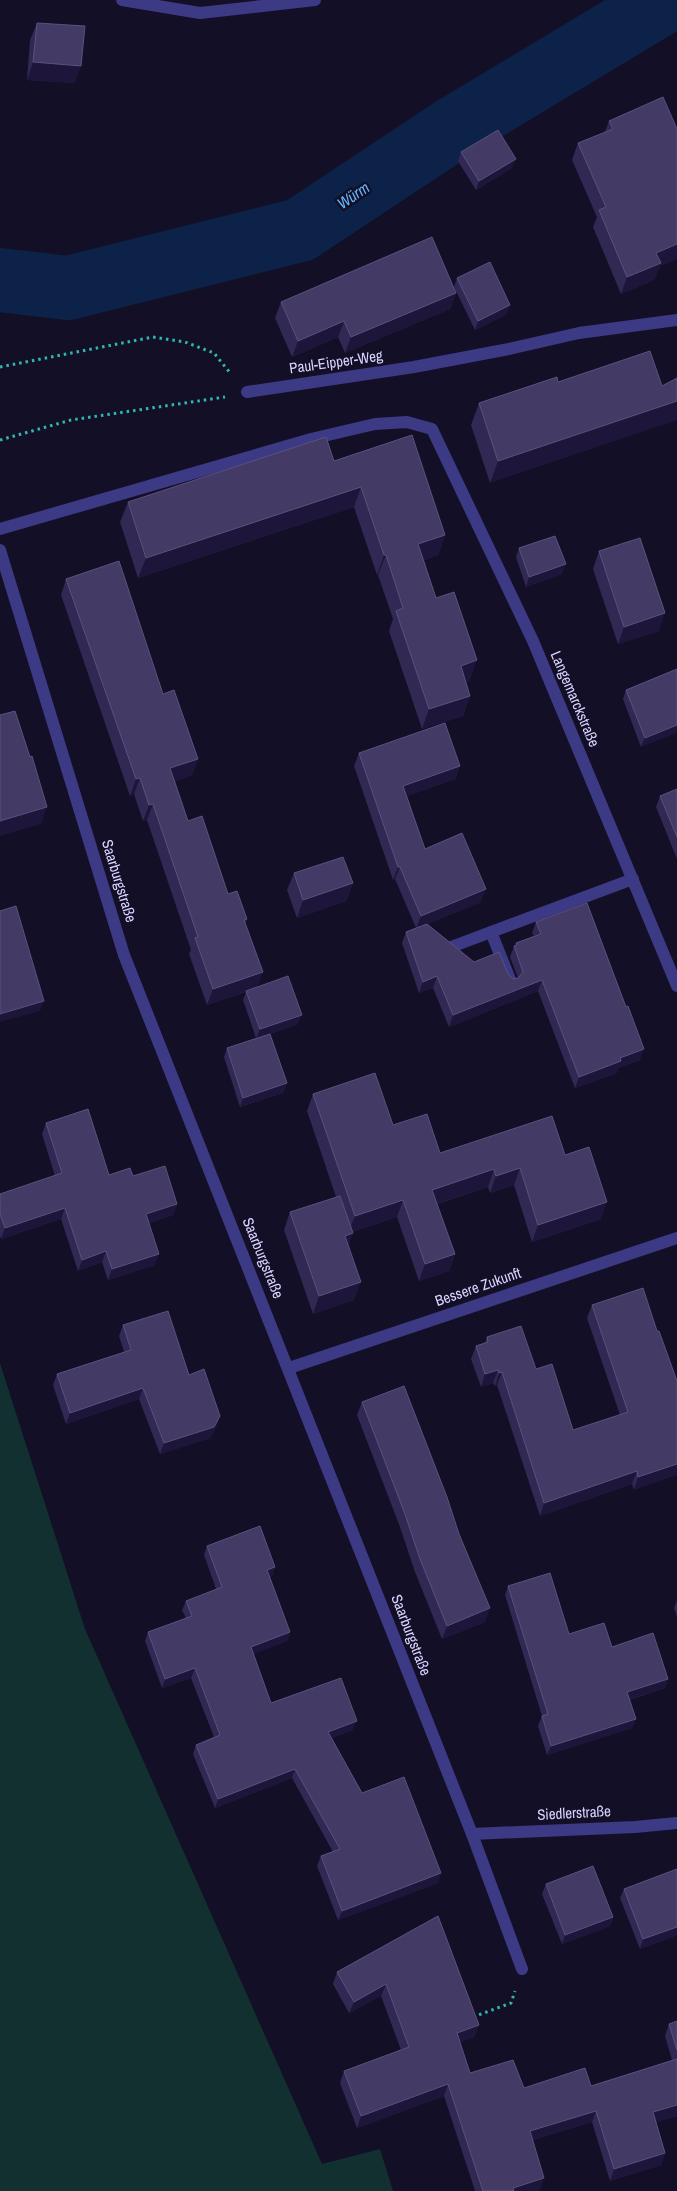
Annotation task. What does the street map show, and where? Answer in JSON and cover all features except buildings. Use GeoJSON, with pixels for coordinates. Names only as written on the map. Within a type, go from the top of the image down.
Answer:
{"type":"FeatureCollection","features":[{"type":"Feature","properties":{"kind":"street"},"geometry":{"type":"LineString","coordinates":[[122,0],[200,13],[315,0]]}},
{"type":"Feature","properties":{"kind":"street","name":"Paul-Eipper-Weg"},"geometry":{"type":"LineString","coordinates":[[247,392],[414,368],[509,350],[579,333],[677,320]]}},
{"type":"Feature","properties":{"kind":"street","name":"Langemarckstraße"},"geometry":{"type":"LineString","coordinates":[[0,529],[311,439],[366,426],[407,422],[432,429],[533,641],[677,986]]}},
{"type":"Feature","properties":{"kind":"street","name":"Saarburgstraße"},"geometry":{"type":"LineString","coordinates":[[0,550],[124,954],[472,1834],[522,1969]]}},
{"type":"Feature","properties":{"kind":"street"},"geometry":{"type":"LineString","coordinates":[[451,947],[632,879]]}},
{"type":"Feature","properties":{"kind":"street"},"geometry":{"type":"LineString","coordinates":[[491,932],[511,982]]}},
{"type":"Feature","properties":{"kind":"street","name":"Bessere Zukunft"},"geometry":{"type":"LineString","coordinates":[[289,1368],[677,1238]]}},
{"type":"Feature","properties":{"kind":"street","name":"Siedlerstraße"},"geometry":{"type":"LineString","coordinates":[[472,1834],[635,1827],[677,1822]]}},
{"type":"Feature","properties":{"kind":"path"},"geometry":{"type":"LineString","coordinates":[[0,367],[153,337],[185,342],[214,353],[247,392],[214,400],[71,420],[0,440]]}},
{"type":"Feature","properties":{"kind":"path"},"geometry":{"type":"LineString","coordinates":[[468,2019],[511,2003],[522,1969]]}},
{"type":"Feature","properties":{"kind":"green space"},"geometry":{"type":"Polygon","coordinates":[[[0,1363],[85,1629],[322,2164],[380,2149],[393,2191],[0,2191],[0,1363]]]}},
{"type":"Feature","properties":{"kind":"waterway","name":"Würm"},"geometry":{"type":"LineString","coordinates":[[0,280],[68,288],[300,230],[454,128],[667,0]]}}]}
